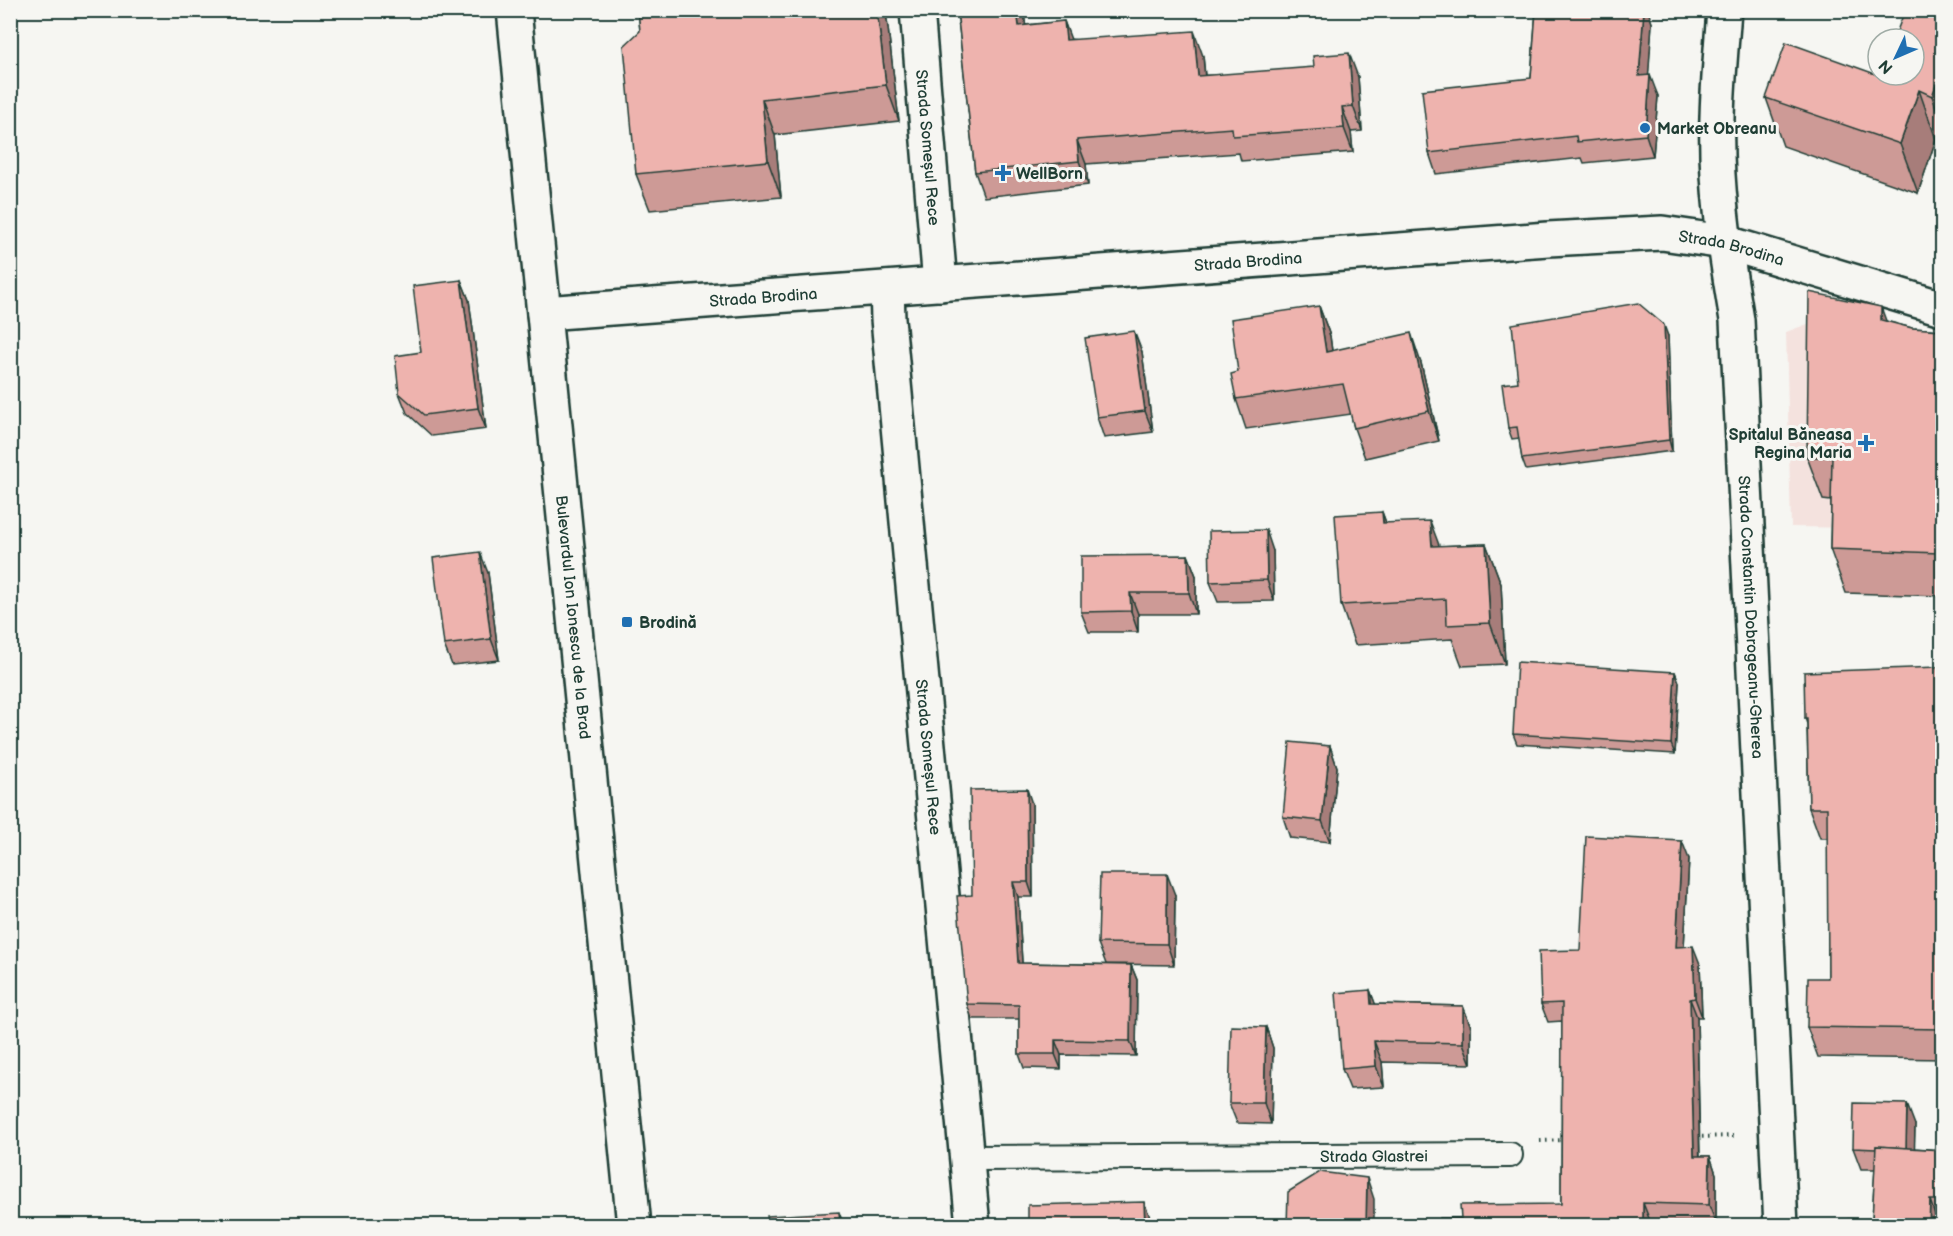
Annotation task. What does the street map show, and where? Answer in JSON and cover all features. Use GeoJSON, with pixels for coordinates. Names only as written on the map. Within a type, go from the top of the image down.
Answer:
{"type":"FeatureCollection","features":[{"type":"Feature","properties":{"kind":"street","name":"Bulevardul Ion Ionescu de la Brad"},"geometry":{"type":"LineString","coordinates":[[514,10],[634,1226]]}},
{"type":"Feature","properties":{"kind":"street","name":"Strada Someșul Rece"},"geometry":{"type":"LineString","coordinates":[[917,10],[940,284]]}},
{"type":"Feature","properties":{"kind":"street","name":"Strada Constantin Dobrogeanu-Gherea"},"geometry":{"type":"LineString","coordinates":[[1723,11],[1717,173],[1724,242],[1737,320],[1781,1226]]}},
{"type":"Feature","properties":{"kind":"street","name":"Strada Brodina"},"geometry":{"type":"LineString","coordinates":[[544,313],[1548,239],[1662,233],[1724,242],[1942,308]]}},
{"type":"Feature","properties":{"kind":"street","name":"Strada Someșul Rece"},"geometry":{"type":"LineString","coordinates":[[887,288],[889,331],[973,1226]]}},
{"type":"Feature","properties":{"kind":"lane","name":"Strada Glastrei"},"geometry":{"type":"LineString","coordinates":[[968,1158],[1510,1155]]}},
{"type":"Feature","properties":{"kind":"path"},"geometry":{"type":"LineString","coordinates":[[1686,1137],[1776,1134]]}},
{"type":"Feature","properties":{"kind":"path"},"geometry":{"type":"LineString","coordinates":[[1510,1155],[1521,1141],[1568,1140]]}},
{"type":"Feature","properties":{"kind":"shaded area","name":"Spitalul Băneasa Regina Maria"},"geometry":{"type":"Polygon","coordinates":[[[1813,322],[1942,529],[1791,527],[1786,332],[1813,322]]]}},
{"type":"Feature","properties":{"kind":"building"},"geometry":{"type":"Polygon","coordinates":[[[638,10],[877,10],[886,85],[762,99],[768,161],[636,174],[624,46],[640,31],[638,10]]]}},
{"type":"Feature","properties":{"kind":"building"},"geometry":{"type":"Polygon","coordinates":[[[957,10],[1017,10],[1019,26],[1064,21],[1066,40],[1194,31],[1198,76],[1314,67],[1313,56],[1349,53],[1353,106],[1342,107],[1344,128],[1233,136],[1232,128],[1077,140],[1079,161],[975,172],[957,10]]]}},
{"type":"Feature","properties":{"kind":"building"},"geometry":{"type":"Polygon","coordinates":[[[1536,10],[1644,10],[1639,76],[1650,75],[1646,135],[1577,142],[1576,136],[1429,153],[1422,90],[1531,78],[1536,10]]]}},
{"type":"Feature","properties":{"kind":"building"},"geometry":{"type":"Polygon","coordinates":[[[1905,10],[1942,10],[1942,69],[1932,96],[1919,90],[1900,144],[1766,98],[1786,42],[1866,71],[1866,87],[1926,87],[1926,27],[1899,27],[1905,10]]]}},
{"type":"Feature","properties":{"kind":"building"},"geometry":{"type":"Polygon","coordinates":[[[461,280],[478,408],[424,415],[399,393],[395,356],[421,352],[413,286],[461,280]]]}},
{"type":"Feature","properties":{"kind":"building","name":"Spitalul Băneasa Regina Maria"},"geometry":{"type":"Polygon","coordinates":[[[1809,292],[1881,307],[1881,320],[1912,328],[1942,330],[1939,553],[1830,549],[1832,457],[1807,457],[1809,292]]]}},
{"type":"Feature","properties":{"kind":"building"},"geometry":{"type":"Polygon","coordinates":[[[1638,303],[1664,325],[1669,440],[1522,459],[1517,427],[1508,428],[1502,384],[1518,382],[1512,324],[1638,303]]]}},
{"type":"Feature","properties":{"kind":"building"},"geometry":{"type":"Polygon","coordinates":[[[1319,306],[1326,352],[1411,333],[1429,411],[1354,428],[1343,384],[1236,399],[1231,374],[1238,372],[1231,319],[1319,306]]]}},
{"type":"Feature","properties":{"kind":"building"},"geometry":{"type":"Polygon","coordinates":[[[1134,331],[1145,411],[1097,417],[1085,338],[1134,331]]]}},
{"type":"Feature","properties":{"kind":"building"},"geometry":{"type":"Polygon","coordinates":[[[1382,512],[1383,523],[1430,521],[1432,546],[1486,544],[1490,623],[1447,625],[1446,599],[1341,605],[1335,515],[1382,512]]]}},
{"type":"Feature","properties":{"kind":"building"},"geometry":{"type":"Polygon","coordinates":[[[1266,530],[1267,580],[1210,582],[1209,531],[1266,530]]]}},
{"type":"Feature","properties":{"kind":"building"},"geometry":{"type":"Polygon","coordinates":[[[480,552],[491,639],[444,645],[433,558],[480,552]]]}},
{"type":"Feature","properties":{"kind":"building"},"geometry":{"type":"Polygon","coordinates":[[[1188,555],[1189,593],[1130,593],[1131,611],[1081,612],[1081,556],[1188,555]]]}},
{"type":"Feature","properties":{"kind":"building"},"geometry":{"type":"Polygon","coordinates":[[[1517,662],[1675,672],[1671,744],[1513,734],[1517,662]]]}},
{"type":"Feature","properties":{"kind":"building"},"geometry":{"type":"Polygon","coordinates":[[[1938,667],[1939,676],[1942,676],[1942,1029],[1807,1027],[1808,978],[1828,978],[1827,808],[1809,808],[1804,672],[1938,667]]]}},
{"type":"Feature","properties":{"kind":"building"},"geometry":{"type":"Polygon","coordinates":[[[1290,742],[1330,746],[1322,821],[1283,817],[1290,742]]]}},
{"type":"Feature","properties":{"kind":"building"},"geometry":{"type":"Polygon","coordinates":[[[1027,789],[1028,882],[1013,882],[1018,963],[1131,965],[1130,1041],[1055,1040],[1055,1054],[1019,1054],[1019,1005],[967,1004],[957,896],[972,895],[970,790],[1027,789]]]}},
{"type":"Feature","properties":{"kind":"building"},"geometry":{"type":"Polygon","coordinates":[[[1586,836],[1682,841],[1676,947],[1693,946],[1695,998],[1690,999],[1694,1156],[1710,1156],[1709,1205],[1643,1203],[1643,1226],[1440,1226],[1440,1218],[1461,1218],[1460,1205],[1561,1204],[1562,1003],[1541,1004],[1539,951],[1580,950],[1586,836]]]}},
{"type":"Feature","properties":{"kind":"building"},"geometry":{"type":"Polygon","coordinates":[[[1100,874],[1167,874],[1167,944],[1098,943],[1100,874]]]}},
{"type":"Feature","properties":{"kind":"building"},"geometry":{"type":"Polygon","coordinates":[[[1370,990],[1371,1004],[1463,1006],[1463,1043],[1374,1041],[1376,1066],[1342,1069],[1336,993],[1370,990]]]}},
{"type":"Feature","properties":{"kind":"building"},"geometry":{"type":"Polygon","coordinates":[[[1231,1026],[1266,1027],[1264,1103],[1229,1103],[1231,1026]]]}},
{"type":"Feature","properties":{"kind":"building"},"geometry":{"type":"Polygon","coordinates":[[[1854,1103],[1907,1104],[1906,1148],[1876,1146],[1876,1149],[1853,1148],[1854,1103]]]}},
{"type":"Feature","properties":{"kind":"building"},"geometry":{"type":"Polygon","coordinates":[[[1876,1146],[1942,1150],[1942,1200],[1930,1200],[1929,1226],[1848,1226],[1848,1219],[1872,1220],[1876,1146]]]}},
{"type":"Feature","properties":{"kind":"building"},"geometry":{"type":"Polygon","coordinates":[[[1320,1172],[1367,1178],[1366,1226],[1287,1226],[1288,1192],[1320,1172]]]}},
{"type":"Feature","properties":{"kind":"building"},"geometry":{"type":"Polygon","coordinates":[[[1144,1202],[1145,1226],[1028,1226],[1028,1205],[1144,1202]]]}},
{"type":"Feature","properties":{"kind":"building"},"geometry":{"type":"Polygon","coordinates":[[[839,1212],[840,1226],[768,1226],[767,1216],[839,1212]]]}},
{"type":"Feature","properties":{"kind":"place","name":"Market Obreanu"},"geometry":{"type":"Point","coordinates":[1645,128]}},
{"type":"Feature","properties":{"kind":"place","name":"WellBorn"},"geometry":{"type":"Point","coordinates":[1003,173]}},
{"type":"Feature","properties":{"kind":"place","name":"Spitalul Băneasa Regina Maria"},"geometry":{"type":"Point","coordinates":[1866,443]}},
{"type":"Feature","properties":{"kind":"place","name":"Brodină"},"geometry":{"type":"Point","coordinates":[627,622]}}]}
